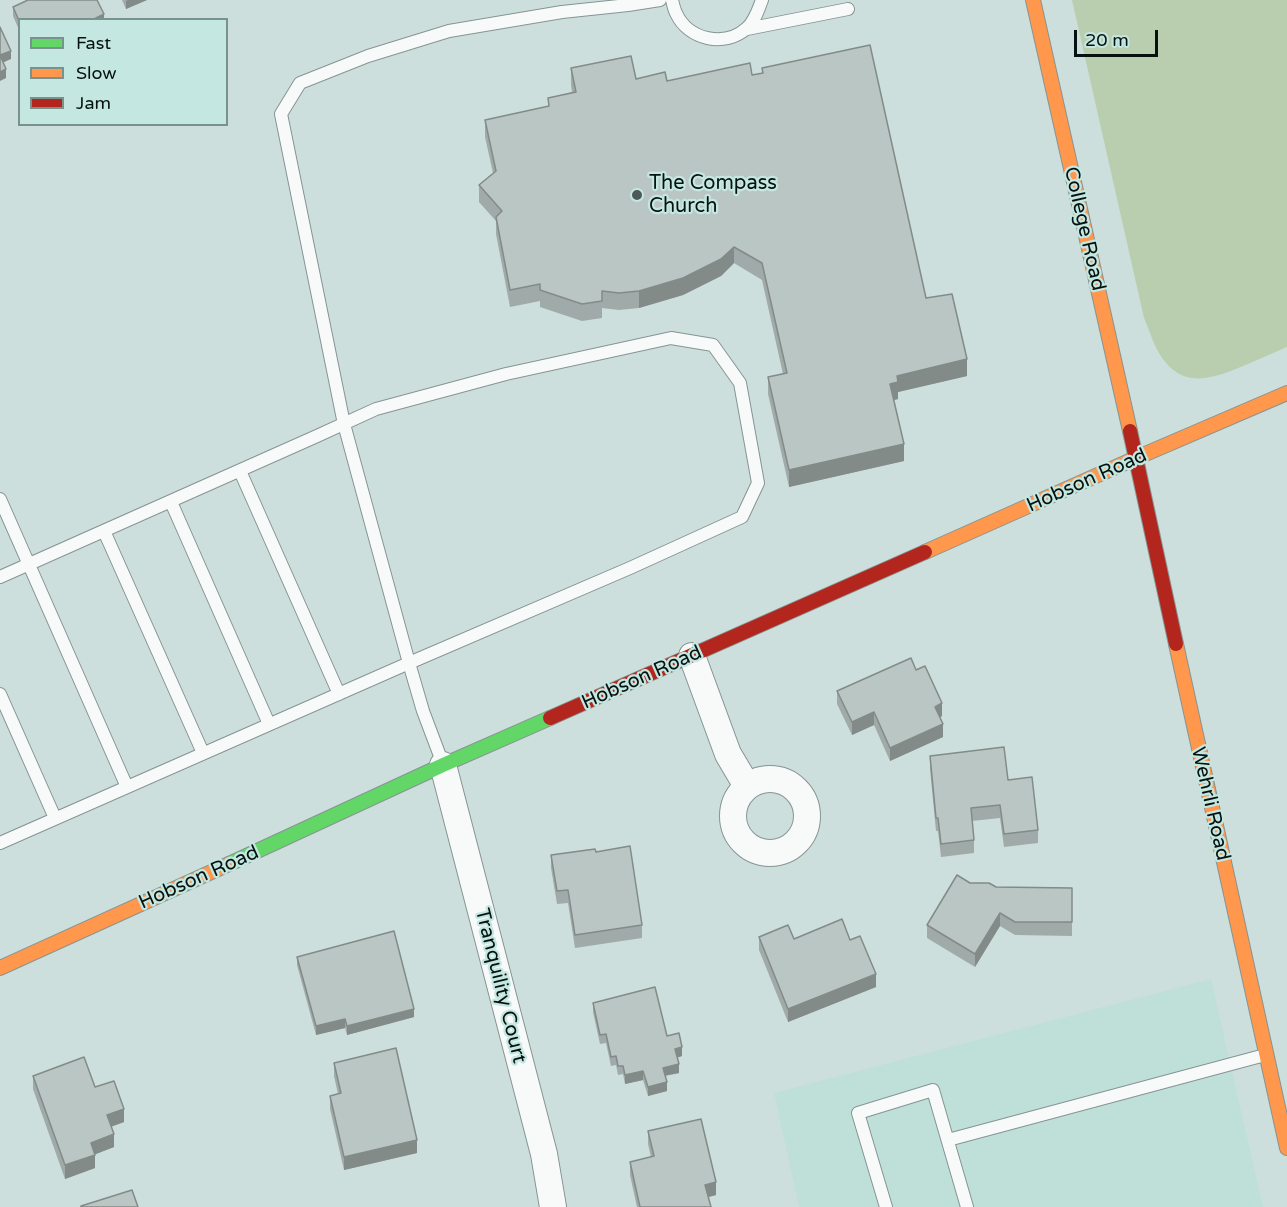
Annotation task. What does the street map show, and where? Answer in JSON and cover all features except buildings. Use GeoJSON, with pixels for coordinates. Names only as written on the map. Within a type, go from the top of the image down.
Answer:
{"type":"FeatureCollection","features":[{"type":"Feature","properties":{"kind":"main road","name":"College Road"},"geometry":{"type":"LineString","coordinates":[[1033,0],[1136,458]]}},
{"type":"Feature","properties":{"kind":"main road","name":"Hobson Road"},"geometry":{"type":"LineString","coordinates":[[0,968],[443,765],[1287,393]]}},
{"type":"Feature","properties":{"kind":"main road","name":"Wehrli Road"},"geometry":{"type":"LineString","coordinates":[[1136,458],[1192,725],[1287,1148]]}},
{"type":"Feature","properties":{"kind":"street"},"geometry":{"type":"LineString","coordinates":[[692,656],[728,754],[747,786]]}},
{"type":"Feature","properties":{"kind":"street","name":"Tranquility Court"},"geometry":{"type":"LineString","coordinates":[[443,765],[544,1154],[553,1207]]}},
{"type":"Feature","properties":{"kind":"lane"},"geometry":{"type":"LineString","coordinates":[[443,765],[423,711],[409,663],[344,424],[281,114],[300,83],[368,56],[449,31],[562,12],[660,0]]}},
{"type":"Feature","properties":{"kind":"lane"},"geometry":{"type":"LineString","coordinates":[[672,0],[676,14],[686,28],[700,37],[716,40],[733,37],[747,28],[757,15],[762,0]]}},
{"type":"Feature","properties":{"kind":"lane"},"geometry":{"type":"LineString","coordinates":[[747,28],[848,9]]}},
{"type":"Feature","properties":{"kind":"lane"},"geometry":{"type":"LineString","coordinates":[[0,577],[376,409],[506,374],[671,339],[713,345],[740,383],[758,483],[742,517],[0,843]]}},
{"type":"Feature","properties":{"kind":"lane"},"geometry":{"type":"LineString","coordinates":[[240,471],[339,694]]}},
{"type":"Feature","properties":{"kind":"lane"},"geometry":{"type":"LineString","coordinates":[[0,499],[127,787]]}},
{"type":"Feature","properties":{"kind":"lane"},"geometry":{"type":"LineString","coordinates":[[171,502],[269,724]]}},
{"type":"Feature","properties":{"kind":"lane"},"geometry":{"type":"LineString","coordinates":[[104,531],[203,753]]}},
{"type":"Feature","properties":{"kind":"lane"},"geometry":{"type":"LineString","coordinates":[[0,694],[55,818]]}},
{"type":"Feature","properties":{"kind":"lane"},"geometry":{"type":"LineString","coordinates":[[948,1140],[1266,1054]]}},
{"type":"Feature","properties":{"kind":"lane"},"geometry":{"type":"LineString","coordinates":[[886,1207],[858,1113],[933,1090],[967,1207]]}},
{"type":"Feature","properties":{"kind":"shaded area"},"geometry":{"type":"Polygon","coordinates":[[[1072,0],[1287,0],[1287,347],[1217,376],[1206,378],[1186,377],[1176,372],[1159,354],[1144,318],[1072,0]]]}},
{"type":"Feature","properties":{"kind":"shaded area"},"geometry":{"type":"Polygon","coordinates":[[[1211,979],[1263,1207],[799,1207],[774,1093],[1211,979]]]}},
{"type":"Feature","properties":{"kind":"traffic: fast"},"geometry":{"type":"LineString","coordinates":[[229,864],[550,718]]}},
{"type":"Feature","properties":{"kind":"traffic: slow"},"geometry":{"type":"LineString","coordinates":[[1033,0],[1130,431]]}},
{"type":"Feature","properties":{"kind":"traffic: slow"},"geometry":{"type":"LineString","coordinates":[[925,552],[1287,393]]}},
{"type":"Feature","properties":{"kind":"traffic: slow"},"geometry":{"type":"LineString","coordinates":[[1176,644],[1287,1148]]}},
{"type":"Feature","properties":{"kind":"traffic: slow"},"geometry":{"type":"LineString","coordinates":[[0,968],[229,864]]}},
{"type":"Feature","properties":{"kind":"traffic: jam"},"geometry":{"type":"LineString","coordinates":[[1130,431],[1176,644]]}},
{"type":"Feature","properties":{"kind":"traffic: jam"},"geometry":{"type":"LineString","coordinates":[[550,718],[925,552]]}},
{"type":"Feature","properties":{"kind":"place","name":"The Compass Church"},"geometry":{"type":"Point","coordinates":[637,195]}}]}
